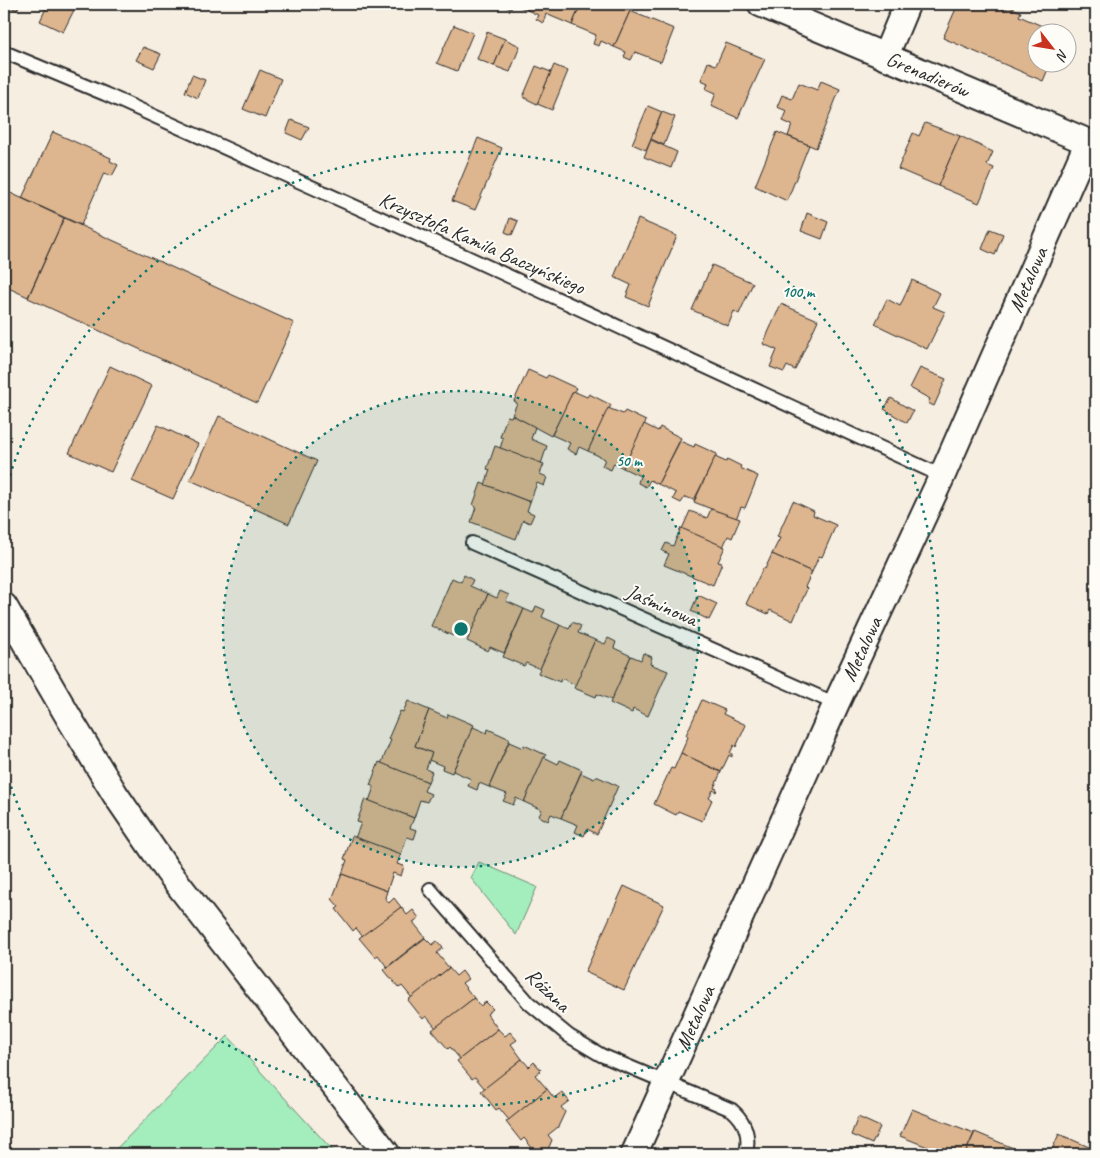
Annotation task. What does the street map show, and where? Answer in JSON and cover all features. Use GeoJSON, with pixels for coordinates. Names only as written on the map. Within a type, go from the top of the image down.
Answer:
{"type":"FeatureCollection","features":[{"type":"Feature","properties":{"kind":"street","name":"Grenadierów"},"geometry":{"type":"LineString","coordinates":[[761,4],[1092,143]]}},
{"type":"Feature","properties":{"kind":"street"},"geometry":{"type":"LineString","coordinates":[[886,57],[907,4]]}},
{"type":"Feature","properties":{"kind":"street","name":"Metalowa"},"geometry":{"type":"LineString","coordinates":[[634,1154],[836,704],[942,476],[1092,143]]}},
{"type":"Feature","properties":{"kind":"street"},"geometry":{"type":"LineString","coordinates":[[4,606],[110,786],[167,870],[387,1154]]}},
{"type":"Feature","properties":{"kind":"lane","name":"Krzysztofa Kamila Baczyńskiego"},"geometry":{"type":"LineString","coordinates":[[4,52],[105,94],[465,256],[942,476]]}},
{"type":"Feature","properties":{"kind":"lane","name":"Jaśminowa"},"geometry":{"type":"LineString","coordinates":[[472,544],[836,704]]}},
{"type":"Feature","properties":{"kind":"lane","name":"Różana"},"geometry":{"type":"LineString","coordinates":[[430,888],[529,1003],[540,1013],[569,1036],[601,1055],[732,1110],[739,1116],[747,1132],[746,1154]]}},
{"type":"Feature","properties":{"kind":"green space"},"geometry":{"type":"Polygon","coordinates":[[[479,862],[537,887],[516,935],[471,878],[479,862]]]}},
{"type":"Feature","properties":{"kind":"green space"},"geometry":{"type":"Polygon","coordinates":[[[228,1036],[336,1154],[111,1154],[228,1036]]]}},
{"type":"Feature","properties":{"kind":"building"},"geometry":{"type":"Polygon","coordinates":[[[4,4],[20,4],[17,10],[4,4]]]}},
{"type":"Feature","properties":{"kind":"building"},"geometry":{"type":"Polygon","coordinates":[[[48,4],[77,4],[63,32],[40,21],[48,4]]]}},
{"type":"Feature","properties":{"kind":"building"},"geometry":{"type":"Polygon","coordinates":[[[505,4],[513,4],[511,9],[504,6],[505,4]]]}},
{"type":"Feature","properties":{"kind":"building"},"geometry":{"type":"Polygon","coordinates":[[[513,4],[528,4],[525,9],[513,4]]]}},
{"type":"Feature","properties":{"kind":"building"},"geometry":{"type":"Polygon","coordinates":[[[528,4],[581,4],[572,25],[546,14],[543,23],[536,19],[538,15],[525,9],[528,4]]]}},
{"type":"Feature","properties":{"kind":"building"},"geometry":{"type":"Polygon","coordinates":[[[581,4],[614,4],[630,11],[614,47],[601,41],[599,46],[593,44],[596,35],[572,25],[581,4]]]}},
{"type":"Feature","properties":{"kind":"building"},"geometry":{"type":"Polygon","coordinates":[[[958,4],[990,4],[1006,10],[1008,6],[1021,12],[1019,16],[1033,22],[1028,22],[1028,72],[1047,72],[1043,81],[943,38],[958,4]]]}},
{"type":"Feature","properties":{"kind":"building"},"geometry":{"type":"Polygon","coordinates":[[[630,11],[674,29],[661,62],[635,52],[631,60],[624,57],[626,52],[614,47],[630,11]]]}},
{"type":"Feature","properties":{"kind":"building"},"geometry":{"type":"Polygon","coordinates":[[[454,25],[473,33],[457,71],[437,63],[454,25]]]}},
{"type":"Feature","properties":{"kind":"building"},"geometry":{"type":"Polygon","coordinates":[[[487,32],[505,39],[494,66],[477,59],[487,32]]]}},
{"type":"Feature","properties":{"kind":"building"},"geometry":{"type":"Polygon","coordinates":[[[505,39],[520,46],[510,72],[494,66],[505,39]]]}},
{"type":"Feature","properties":{"kind":"building"},"geometry":{"type":"Polygon","coordinates":[[[726,43],[765,59],[738,118],[711,106],[716,93],[706,89],[708,83],[701,80],[708,62],[716,65],[726,43]]]}},
{"type":"Feature","properties":{"kind":"building"},"geometry":{"type":"Polygon","coordinates":[[[143,47],[161,54],[154,68],[136,60],[143,47]]]}},
{"type":"Feature","properties":{"kind":"building"},"geometry":{"type":"Polygon","coordinates":[[[554,65],[568,71],[552,110],[537,104],[554,65]]]}},
{"type":"Feature","properties":{"kind":"building"},"geometry":{"type":"Polygon","coordinates":[[[536,66],[551,72],[537,104],[523,97],[536,66]]]}},
{"type":"Feature","properties":{"kind":"building"},"geometry":{"type":"Polygon","coordinates":[[[260,70],[281,79],[265,118],[243,109],[260,70]]]}},
{"type":"Feature","properties":{"kind":"building"},"geometry":{"type":"Polygon","coordinates":[[[192,75],[205,80],[198,98],[185,92],[192,75]]]}},
{"type":"Feature","properties":{"kind":"building"},"geometry":{"type":"Polygon","coordinates":[[[821,81],[840,89],[816,148],[788,136],[792,125],[783,121],[787,111],[777,107],[782,95],[792,99],[799,83],[817,90],[821,81]]]}},
{"type":"Feature","properties":{"kind":"building"},"geometry":{"type":"Polygon","coordinates":[[[648,106],[662,112],[646,150],[632,144],[648,106]]]}},
{"type":"Feature","properties":{"kind":"building"},"geometry":{"type":"Polygon","coordinates":[[[662,112],[675,117],[664,145],[651,139],[662,112]]]}},
{"type":"Feature","properties":{"kind":"building"},"geometry":{"type":"Polygon","coordinates":[[[291,120],[309,127],[302,140],[286,133],[291,120]]]}},
{"type":"Feature","properties":{"kind":"building"},"geometry":{"type":"Polygon","coordinates":[[[925,123],[960,136],[938,186],[898,169],[913,133],[919,136],[925,123]]]}},
{"type":"Feature","properties":{"kind":"building"},"geometry":{"type":"Polygon","coordinates":[[[53,132],[111,158],[110,161],[118,165],[112,176],[104,173],[81,225],[22,198],[53,132]]]}},
{"type":"Feature","properties":{"kind":"building"},"geometry":{"type":"Polygon","coordinates":[[[777,132],[809,145],[787,201],[755,186],[777,132]]]}},
{"type":"Feature","properties":{"kind":"building"},"geometry":{"type":"Polygon","coordinates":[[[960,136],[993,152],[987,165],[994,168],[979,203],[938,186],[960,136]]]}},
{"type":"Feature","properties":{"kind":"building"},"geometry":{"type":"Polygon","coordinates":[[[478,138],[502,148],[475,210],[452,201],[478,138]]]}},
{"type":"Feature","properties":{"kind":"building"},"geometry":{"type":"Polygon","coordinates":[[[651,140],[677,152],[671,168],[644,157],[651,140]]]}},
{"type":"Feature","properties":{"kind":"building"},"geometry":{"type":"Polygon","coordinates":[[[4,190],[64,218],[28,297],[4,286],[4,190]]]}},
{"type":"Feature","properties":{"kind":"building"},"geometry":{"type":"Polygon","coordinates":[[[807,213],[828,222],[822,239],[801,231],[807,213]]]}},
{"type":"Feature","properties":{"kind":"building"},"geometry":{"type":"Polygon","coordinates":[[[64,218],[294,323],[257,403],[28,298],[64,218]]]}},
{"type":"Feature","properties":{"kind":"building"},"geometry":{"type":"Polygon","coordinates":[[[510,218],[518,221],[512,235],[505,232],[510,218]]]}},
{"type":"Feature","properties":{"kind":"building"},"geometry":{"type":"Polygon","coordinates":[[[638,219],[677,236],[648,306],[626,297],[631,285],[614,277],[638,219]]]}},
{"type":"Feature","properties":{"kind":"building"},"geometry":{"type":"Polygon","coordinates":[[[990,229],[1003,234],[995,255],[982,249],[990,229]]]}},
{"type":"Feature","properties":{"kind":"building"},"geometry":{"type":"Polygon","coordinates":[[[712,265],[753,283],[739,314],[734,311],[728,326],[692,310],[712,265]]]}},
{"type":"Feature","properties":{"kind":"building"},"geometry":{"type":"Polygon","coordinates":[[[912,280],[940,293],[933,307],[945,312],[927,349],[875,324],[887,299],[900,306],[912,280]]]}},
{"type":"Feature","properties":{"kind":"building"},"geometry":{"type":"Polygon","coordinates":[[[781,304],[818,320],[795,370],[787,366],[784,372],[770,367],[777,350],[763,344],[781,304]]]}},
{"type":"Feature","properties":{"kind":"building"},"geometry":{"type":"Polygon","coordinates":[[[110,366],[152,386],[111,472],[69,453],[110,366]]]}},
{"type":"Feature","properties":{"kind":"building"},"geometry":{"type":"Polygon","coordinates":[[[920,368],[946,379],[934,406],[928,403],[930,399],[910,388],[920,368]]]}},
{"type":"Feature","properties":{"kind":"building"},"geometry":{"type":"Polygon","coordinates":[[[528,370],[546,378],[548,375],[576,388],[551,436],[512,415],[517,403],[514,401],[528,370]]]}},
{"type":"Feature","properties":{"kind":"building"},"geometry":{"type":"Polygon","coordinates":[[[573,391],[587,397],[589,394],[611,405],[588,451],[579,447],[576,454],[567,449],[570,443],[552,435],[573,391]]]}},
{"type":"Feature","properties":{"kind":"building"},"geometry":{"type":"Polygon","coordinates":[[[891,398],[913,411],[907,423],[884,409],[891,398]]]}},
{"type":"Feature","properties":{"kind":"building"},"geometry":{"type":"Polygon","coordinates":[[[608,408],[623,414],[625,411],[646,421],[623,468],[614,463],[611,470],[602,466],[605,459],[588,451],[608,408]]]}},
{"type":"Feature","properties":{"kind":"building"},"geometry":{"type":"Polygon","coordinates":[[[512,415],[535,427],[531,439],[547,446],[541,464],[500,449],[503,438],[500,437],[507,416],[511,417],[512,415]]]}},
{"type":"Feature","properties":{"kind":"building"},"geometry":{"type":"Polygon","coordinates":[[[219,416],[317,461],[289,524],[190,480],[219,416]]]}},
{"type":"Feature","properties":{"kind":"building"},"geometry":{"type":"Polygon","coordinates":[[[644,424],[658,431],[660,427],[681,438],[658,484],[650,480],[646,487],[638,483],[640,476],[623,468],[644,424]]]}},
{"type":"Feature","properties":{"kind":"building"},"geometry":{"type":"Polygon","coordinates":[[[158,425],[198,444],[173,499],[132,481],[158,425]]]}},
{"type":"Feature","properties":{"kind":"building"},"geometry":{"type":"Polygon","coordinates":[[[680,441],[694,447],[695,444],[717,454],[694,500],[685,497],[681,503],[673,499],[676,493],[658,484],[680,441]]]}},
{"type":"Feature","properties":{"kind":"building"},"geometry":{"type":"Polygon","coordinates":[[[495,446],[544,464],[540,474],[547,477],[544,486],[537,483],[530,502],[485,485],[490,470],[487,469],[495,446]]]}},
{"type":"Feature","properties":{"kind":"building"},"geometry":{"type":"Polygon","coordinates":[[[715,457],[726,462],[727,459],[741,466],[740,468],[758,476],[745,508],[741,507],[736,519],[694,502],[715,457]]]}},
{"type":"Feature","properties":{"kind":"building"},"geometry":{"type":"Polygon","coordinates":[[[481,483],[530,502],[527,511],[534,514],[530,523],[523,520],[516,539],[471,522],[476,507],[473,505],[481,483]]]}},
{"type":"Feature","properties":{"kind":"building"},"geometry":{"type":"Polygon","coordinates":[[[793,501],[814,511],[813,515],[836,525],[822,557],[819,556],[812,572],[772,554],[780,538],[777,537],[793,501]]]}},
{"type":"Feature","properties":{"kind":"building"},"geometry":{"type":"Polygon","coordinates":[[[711,509],[740,519],[732,538],[728,536],[723,547],[682,529],[690,511],[707,518],[711,509]]]}},
{"type":"Feature","properties":{"kind":"building"},"geometry":{"type":"Polygon","coordinates":[[[681,528],[725,547],[718,562],[722,563],[713,585],[664,565],[669,554],[662,551],[666,543],[673,546],[681,528]]]}},
{"type":"Feature","properties":{"kind":"building"},"geometry":{"type":"Polygon","coordinates":[[[772,554],[812,572],[793,621],[770,610],[768,614],[746,604],[763,568],[765,569],[772,554]]]}},
{"type":"Feature","properties":{"kind":"building"},"geometry":{"type":"Polygon","coordinates":[[[464,575],[473,580],[470,586],[488,594],[469,638],[454,632],[453,636],[431,626],[452,578],[461,582],[464,575]]]}},
{"type":"Feature","properties":{"kind":"building"},"geometry":{"type":"Polygon","coordinates":[[[500,591],[509,595],[506,601],[524,609],[504,653],[490,647],[488,651],[467,641],[488,594],[497,598],[500,591]]]}},
{"type":"Feature","properties":{"kind":"building"},"geometry":{"type":"Polygon","coordinates":[[[698,595],[717,604],[709,620],[691,611],[698,595]]]}},
{"type":"Feature","properties":{"kind":"building"},"geometry":{"type":"Polygon","coordinates":[[[536,606],[545,610],[542,617],[560,625],[540,669],[526,663],[524,666],[503,657],[524,609],[533,613],[536,606]]]}},
{"type":"Feature","properties":{"kind":"building"},"geometry":{"type":"Polygon","coordinates":[[[572,622],[581,626],[578,633],[595,640],[576,685],[561,678],[560,682],[538,673],[560,625],[569,629],[572,622]]]}},
{"type":"Feature","properties":{"kind":"building"},"geometry":{"type":"Polygon","coordinates":[[[608,638],[616,642],[614,648],[631,656],[612,700],[597,694],[596,697],[574,688],[595,640],[605,644],[608,638]]]}},
{"type":"Feature","properties":{"kind":"building"},"geometry":{"type":"Polygon","coordinates":[[[643,653],[652,657],[650,664],[668,671],[648,716],[633,709],[632,713],[610,703],[631,656],[641,660],[643,653]]]}},
{"type":"Feature","properties":{"kind":"building"},"geometry":{"type":"Polygon","coordinates":[[[702,700],[725,710],[723,714],[746,725],[736,747],[734,745],[730,753],[732,757],[729,755],[721,772],[681,753],[688,737],[686,735],[702,700]]]}},
{"type":"Feature","properties":{"kind":"building"},"geometry":{"type":"Polygon","coordinates":[[[408,701],[429,710],[415,746],[432,753],[426,769],[432,772],[428,782],[381,764],[391,740],[388,739],[400,711],[403,712],[408,701]]]}},
{"type":"Feature","properties":{"kind":"building"},"geometry":{"type":"Polygon","coordinates":[[[429,710],[447,718],[448,714],[474,725],[452,773],[442,769],[443,766],[429,760],[432,753],[415,746],[429,710]]]}},
{"type":"Feature","properties":{"kind":"building"},"geometry":{"type":"Polygon","coordinates":[[[473,727],[487,733],[488,729],[510,739],[489,787],[479,783],[477,790],[468,786],[471,779],[453,771],[473,727]]]}},
{"type":"Feature","properties":{"kind":"building"},"geometry":{"type":"Polygon","coordinates":[[[509,742],[523,748],[524,745],[546,755],[524,802],[516,798],[513,805],[503,801],[507,794],[489,787],[509,742]]]}},
{"type":"Feature","properties":{"kind":"building"},"geometry":{"type":"Polygon","coordinates":[[[681,753],[721,772],[714,788],[717,789],[716,792],[713,790],[709,798],[712,800],[702,821],[678,811],[676,815],[654,804],[671,768],[674,769],[681,753]]]}},
{"type":"Feature","properties":{"kind":"building"},"geometry":{"type":"Polygon","coordinates":[[[544,757],[558,764],[560,760],[582,770],[561,818],[551,814],[548,821],[539,816],[542,810],[524,802],[544,757]]]}},
{"type":"Feature","properties":{"kind":"building"},"geometry":{"type":"Polygon","coordinates":[[[379,762],[428,782],[424,791],[431,794],[427,802],[420,800],[414,818],[369,801],[374,787],[370,785],[379,762]]]}},
{"type":"Feature","properties":{"kind":"building"},"geometry":{"type":"Polygon","coordinates":[[[581,773],[594,779],[596,776],[618,786],[597,834],[587,829],[584,836],[575,832],[578,825],[561,818],[581,773]]]}},
{"type":"Feature","properties":{"kind":"building"},"geometry":{"type":"Polygon","coordinates":[[[365,799],[414,818],[410,828],[417,830],[414,839],[407,837],[401,854],[355,838],[361,823],[357,822],[365,799]]]}},
{"type":"Feature","properties":{"kind":"building"},"geometry":{"type":"Polygon","coordinates":[[[352,836],[401,854],[397,864],[404,866],[401,876],[393,873],[387,891],[342,874],[347,860],[344,859],[352,836]]]}},
{"type":"Feature","properties":{"kind":"building"},"geometry":{"type":"Polygon","coordinates":[[[342,874],[387,891],[385,898],[389,903],[394,898],[401,907],[363,937],[356,928],[353,931],[336,909],[339,907],[332,899],[342,874]]]}},
{"type":"Feature","properties":{"kind":"building"},"geometry":{"type":"Polygon","coordinates":[[[624,886],[664,905],[624,990],[585,972],[624,886]]]}},
{"type":"Feature","properties":{"kind":"building"},"geometry":{"type":"Polygon","coordinates":[[[401,907],[407,915],[413,910],[419,918],[413,922],[425,937],[387,967],[378,955],[375,957],[359,938],[401,907]]]}},
{"type":"Feature","properties":{"kind":"building"},"geometry":{"type":"Polygon","coordinates":[[[425,938],[432,945],[437,941],[443,948],[437,953],[449,968],[412,998],[402,986],[399,988],[384,970],[425,938]]]}},
{"type":"Feature","properties":{"kind":"building"},"geometry":{"type":"Polygon","coordinates":[[[449,968],[456,976],[462,971],[468,979],[462,983],[474,998],[436,1028],[426,1016],[423,1019],[408,1000],[449,968]]]}},
{"type":"Feature","properties":{"kind":"building"},"geometry":{"type":"Polygon","coordinates":[[[474,998],[480,1006],[486,1002],[493,1009],[487,1014],[498,1029],[460,1059],[450,1047],[448,1049],[432,1030],[474,998]]]}},
{"type":"Feature","properties":{"kind":"building"},"geometry":{"type":"Polygon","coordinates":[[[498,1029],[505,1036],[510,1032],[517,1040],[511,1044],[522,1059],[485,1089],[475,1077],[472,1079],[457,1061],[498,1029]]]}},
{"type":"Feature","properties":{"kind":"building"},"geometry":{"type":"Polygon","coordinates":[[[522,1059],[529,1067],[534,1062],[541,1070],[535,1075],[547,1089],[509,1120],[499,1108],[496,1110],[481,1091],[522,1059]]]}},
{"type":"Feature","properties":{"kind":"building"},"geometry":{"type":"Polygon","coordinates":[[[547,1089],[554,1098],[562,1092],[569,1101],[561,1107],[565,1112],[558,1127],[548,1135],[552,1140],[546,1154],[537,1154],[524,1138],[521,1141],[506,1122],[547,1089]]]}},
{"type":"Feature","properties":{"kind":"building"},"geometry":{"type":"Polygon","coordinates":[[[912,1109],[974,1133],[965,1154],[945,1154],[900,1136],[912,1109]]]}},
{"type":"Feature","properties":{"kind":"building"},"geometry":{"type":"Polygon","coordinates":[[[858,1117],[880,1127],[872,1144],[851,1135],[858,1117]]]}},
{"type":"Feature","properties":{"kind":"building"},"geometry":{"type":"Polygon","coordinates":[[[975,1132],[1013,1148],[1011,1154],[965,1154],[975,1132]]]}},
{"type":"Feature","properties":{"kind":"building"},"geometry":{"type":"Polygon","coordinates":[[[1059,1134],[1096,1150],[1096,1154],[1050,1154],[1059,1134]]]}}]}
